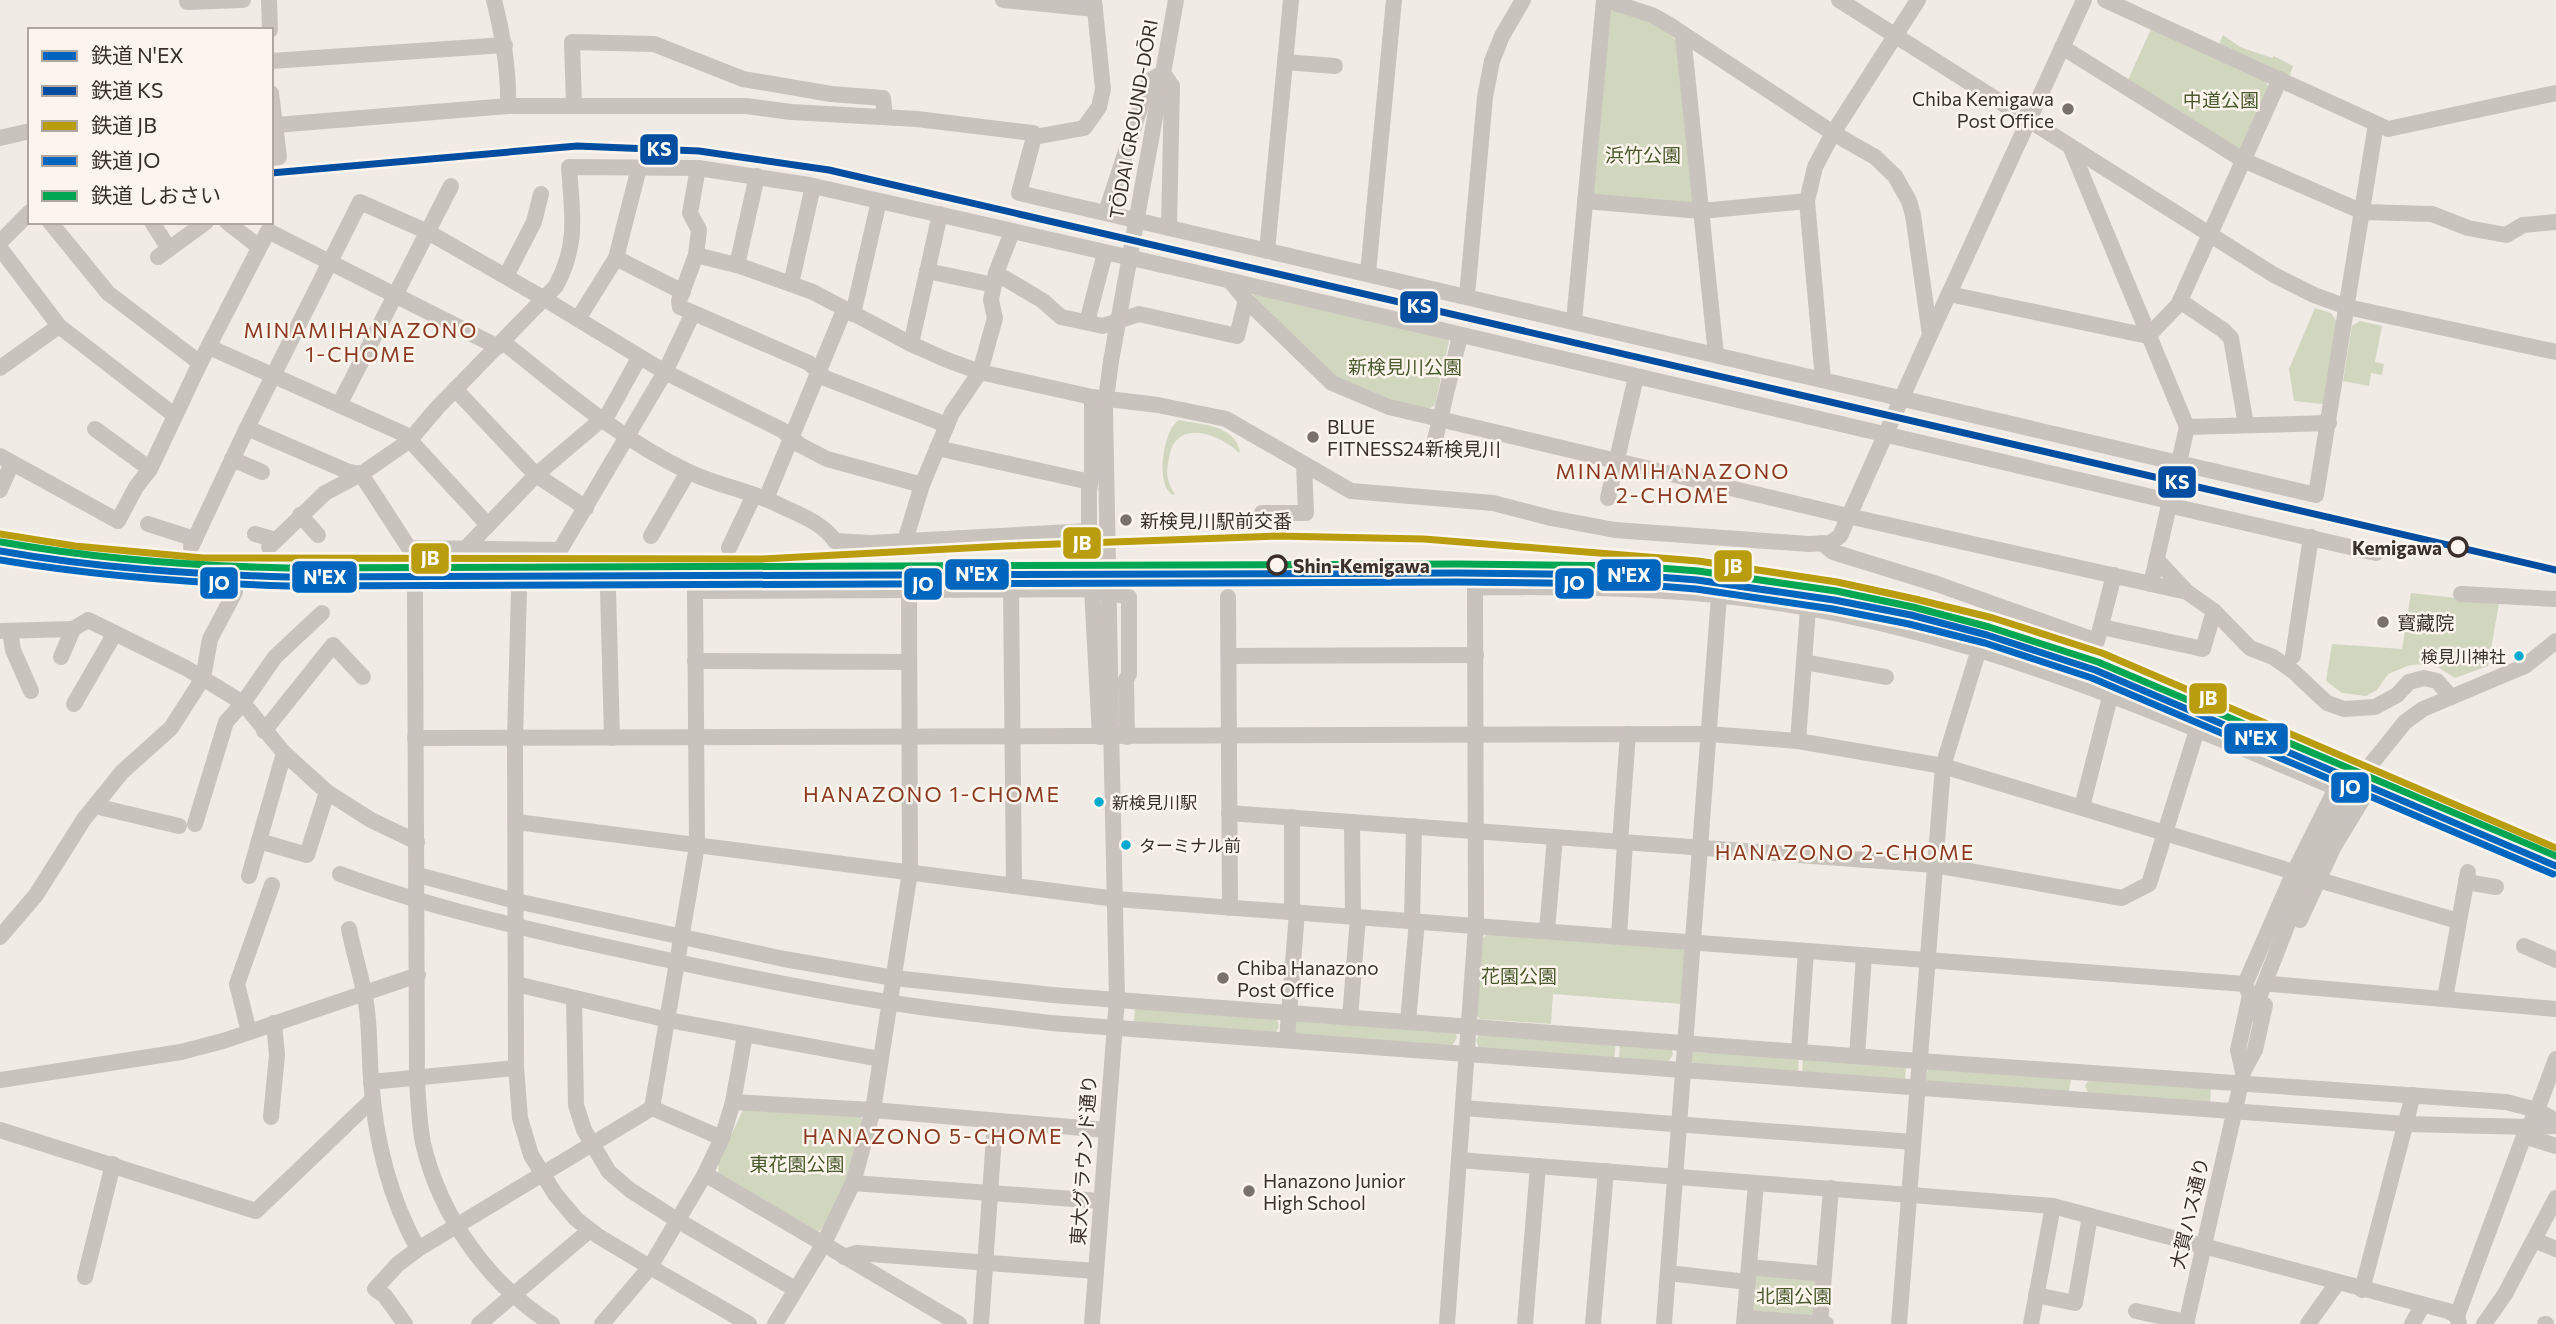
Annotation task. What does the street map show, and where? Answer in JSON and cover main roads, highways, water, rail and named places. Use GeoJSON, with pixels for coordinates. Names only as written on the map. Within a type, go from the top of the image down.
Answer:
{"type":"FeatureCollection","features":[{"type":"Feature","properties":{"kind":"rail line","name":"KS"},"geometry":{"type":"LineString","coordinates":[[273,173],[577,146],[699,151],[829,170],[2556,570]]}},
{"type":"Feature","properties":{"kind":"rail line","name":"JB"},"geometry":{"type":"LineString","coordinates":[[0,534],[75,546],[203,558],[762,559],[1005,546],[1276,536],[1424,539],[1698,561],[1837,582],[1915,599],[1993,618],[2102,653],[2556,848]]}},
{"type":"Feature","properties":{"kind":"rail line","name":"しおさい"},"geometry":{"type":"LineString","coordinates":[[1,542],[144,561],[288,568],[1457,564],[1633,566],[1698,571],[1836,591],[1913,607],[1989,627],[2098,662],[2556,856]]}},
{"type":"Feature","properties":{"kind":"rail line","name":"N'EX"},"geometry":{"type":"LineString","coordinates":[[0,551],[144,569],[288,577],[1457,573],[1633,575],[1697,580],[1834,600],[1911,615],[1987,635],[2095,670],[2556,866]]}},
{"type":"Feature","properties":{"kind":"rail line","name":"JO"},"geometry":{"type":"LineString","coordinates":[[0,560],[143,578],[288,586],[1457,582],[1633,584],[1696,589],[1833,609],[1909,624],[1985,643],[2092,678],[2553,874]]}},
{"type":"Feature","properties":{"kind":"place","name":"Chiba Kemigawa Post Office"},"geometry":{"type":"Point","coordinates":[2068,109]}},
{"type":"Feature","properties":{"kind":"place","name":"BLUE FITNESS24新検見川"},"geometry":{"type":"Point","coordinates":[1313,437]}},
{"type":"Feature","properties":{"kind":"place","name":"新検見川駅前交番"},"geometry":{"type":"Point","coordinates":[1126,520]}},
{"type":"Feature","properties":{"kind":"place","name":"Kemigawa"},"geometry":{"type":"Point","coordinates":[2458,547]}},
{"type":"Feature","properties":{"kind":"place","name":"Shin-Kemigawa"},"geometry":{"type":"Point","coordinates":[1277,565]}},
{"type":"Feature","properties":{"kind":"place","name":"寳藏院"},"geometry":{"type":"Point","coordinates":[2383,622]}},
{"type":"Feature","properties":{"kind":"place","name":"検見川神社"},"geometry":{"type":"Point","coordinates":[2519,656]}},
{"type":"Feature","properties":{"kind":"place","name":"新検見川駅"},"geometry":{"type":"Point","coordinates":[1099,802]}},
{"type":"Feature","properties":{"kind":"place","name":"ターミナル前"},"geometry":{"type":"Point","coordinates":[1126,845]}},
{"type":"Feature","properties":{"kind":"place","name":"Chiba Hanazono Post Office"},"geometry":{"type":"Point","coordinates":[1223,978]}},
{"type":"Feature","properties":{"kind":"place","name":"Hanazono Junior High School"},"geometry":{"type":"Point","coordinates":[1249,1191]}},
{"type":"Feature","properties":{"kind":"district","name":"MINAMIHANAZONO 1-CHOME"},"geometry":{"type":"Point","coordinates":[361,341]}},
{"type":"Feature","properties":{"kind":"district","name":"MINAMIHANAZONO 2-CHOME"},"geometry":{"type":"Point","coordinates":[1673,482]}},
{"type":"Feature","properties":{"kind":"district","name":"HANAZONO 1-CHOME"},"geometry":{"type":"Point","coordinates":[932,793]}},
{"type":"Feature","properties":{"kind":"district","name":"HANAZONO 2-CHOME"},"geometry":{"type":"Point","coordinates":[1845,851]}},
{"type":"Feature","properties":{"kind":"district","name":"HANAZONO 5-CHOME"},"geometry":{"type":"Point","coordinates":[933,1135]}},
{"type":"Feature","properties":{"kind":"park label","name":"中道公園"},"geometry":{"type":"Point","coordinates":[2221,99]}},
{"type":"Feature","properties":{"kind":"park label","name":"浜竹公園"},"geometry":{"type":"Point","coordinates":[1643,154]}},
{"type":"Feature","properties":{"kind":"park label","name":"新検見川公園"},"geometry":{"type":"Point","coordinates":[1405,366]}},
{"type":"Feature","properties":{"kind":"park label","name":"花園公園"},"geometry":{"type":"Point","coordinates":[1519,975]}},
{"type":"Feature","properties":{"kind":"park label","name":"東花園公園"},"geometry":{"type":"Point","coordinates":[797,1163]}},
{"type":"Feature","properties":{"kind":"park label","name":"北園公園"},"geometry":{"type":"Point","coordinates":[1794,1295]}}]}
